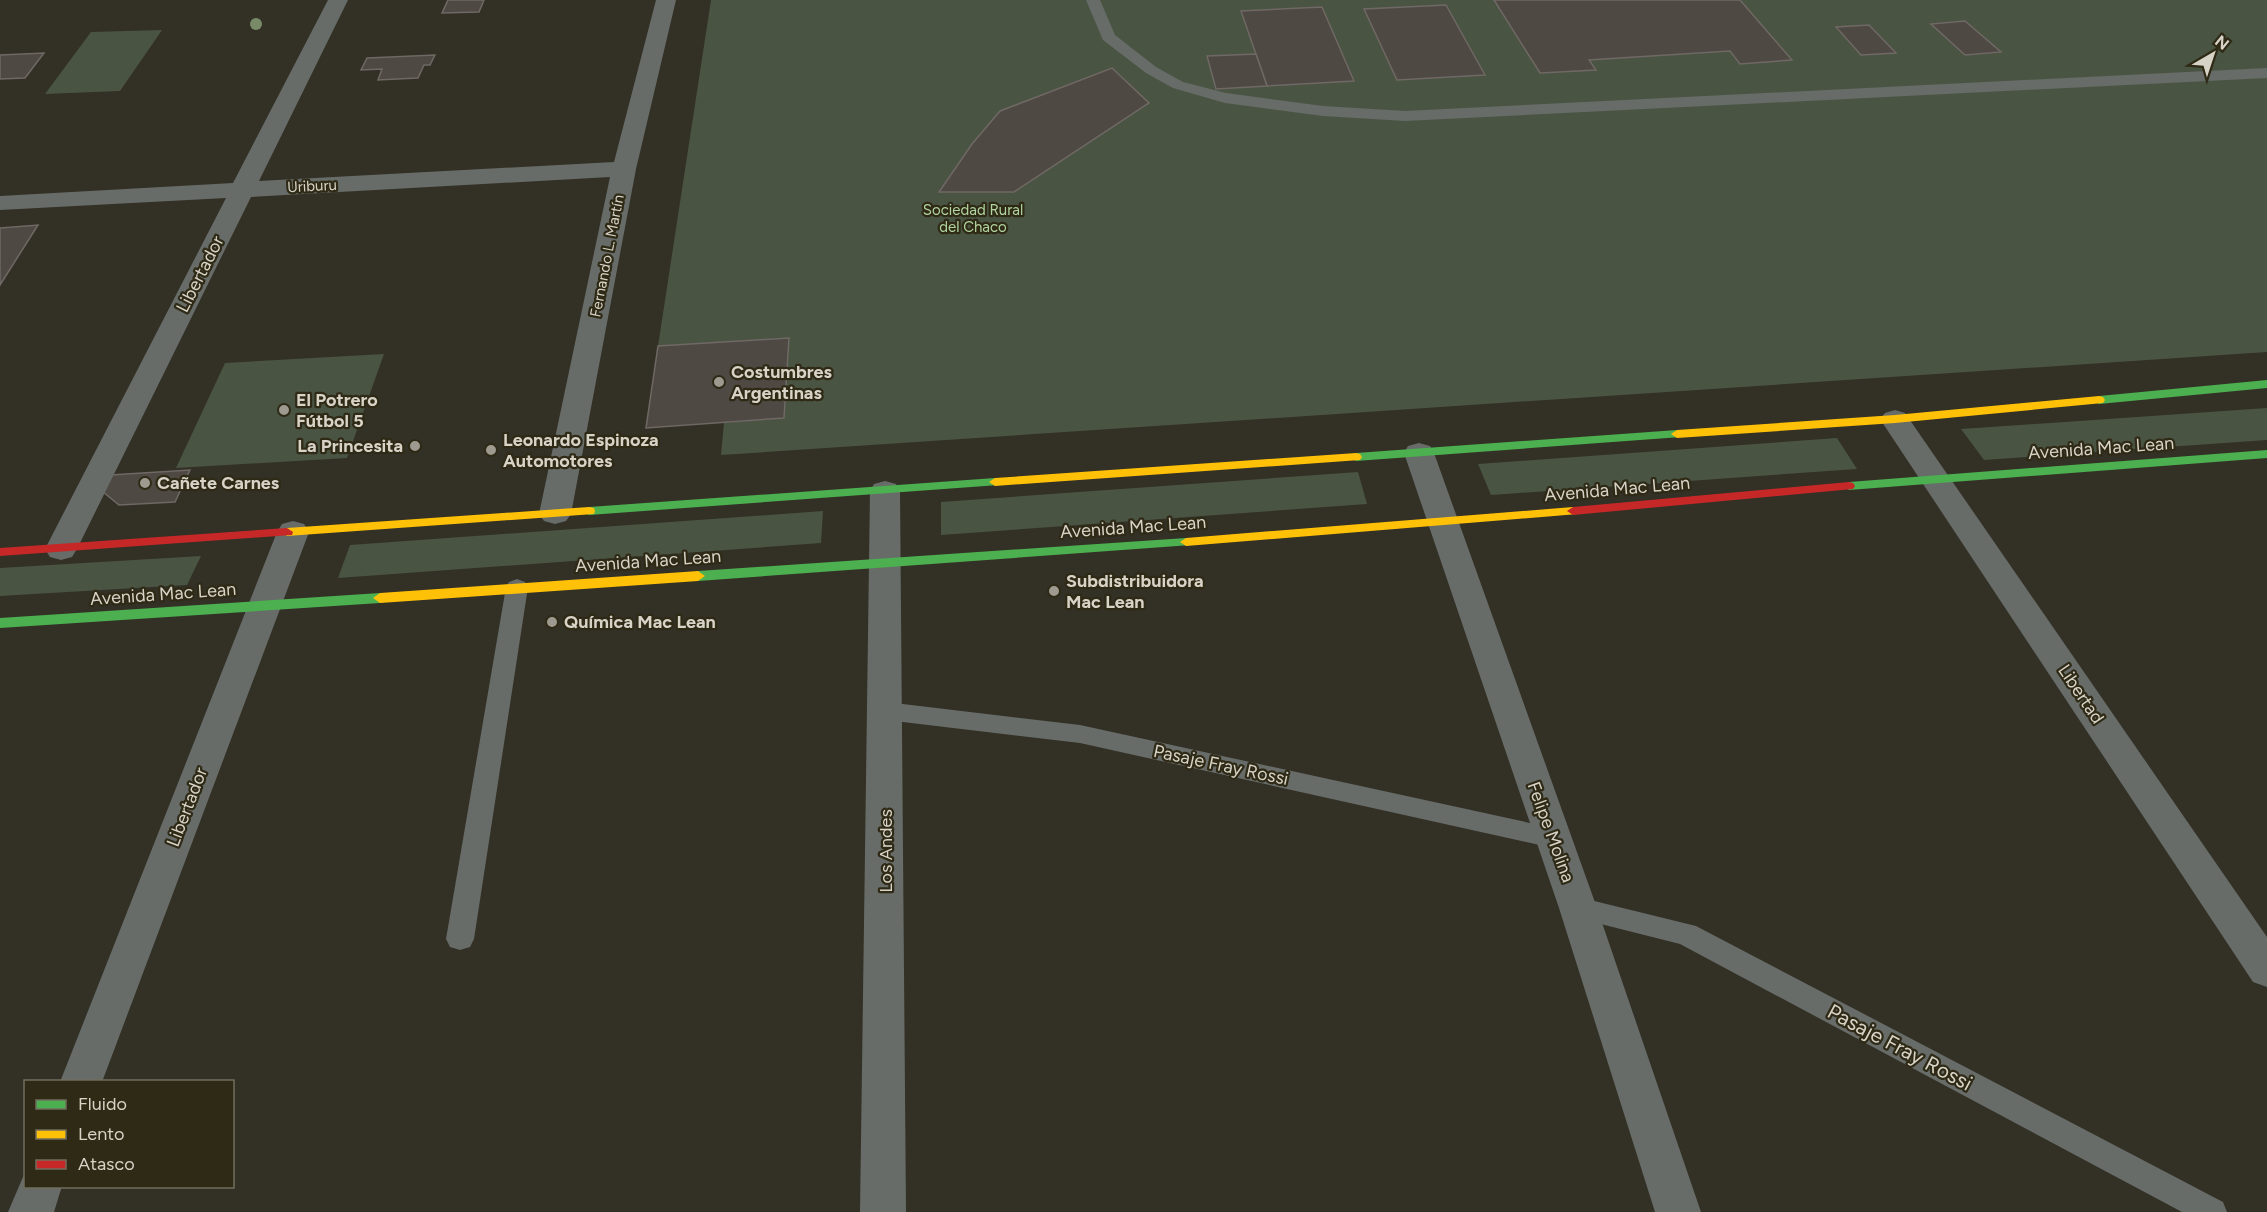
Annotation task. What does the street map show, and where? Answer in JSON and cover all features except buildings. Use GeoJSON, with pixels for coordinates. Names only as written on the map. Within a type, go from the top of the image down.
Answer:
{"type":"FeatureCollection","features":[{"type":"Feature","properties":{"kind":"main road"},"geometry":{"type":"LineString","coordinates":[[0,552],[1895,419],[2267,384]]}},
{"type":"Feature","properties":{"kind":"main road","name":"Avenida Mac Lean"},"geometry":{"type":"LineString","coordinates":[[0,623],[886,564],[1441,523],[1935,478],[2267,454]]}},
{"type":"Feature","properties":{"kind":"street","name":"Libertador"},"geometry":{"type":"LineString","coordinates":[[62,549],[338,0]]}},
{"type":"Feature","properties":{"kind":"street","name":"Fernando L. Martín"},"geometry":{"type":"LineString","coordinates":[[555,514],[624,169],[666,0]]}},
{"type":"Feature","properties":{"kind":"street","name":"Uriburu"},"geometry":{"type":"LineString","coordinates":[[0,203],[624,169]]}},
{"type":"Feature","properties":{"kind":"street","name":"Libertad"},"geometry":{"type":"LineString","coordinates":[[1895,419],[2267,969]]}},
{"type":"Feature","properties":{"kind":"street","name":"Felipe Molina"},"geometry":{"type":"LineString","coordinates":[[1419,453],[1441,523],[1578,908],[1678,1212]]}},
{"type":"Feature","properties":{"kind":"street","name":"Los Andes"},"geometry":{"type":"LineString","coordinates":[[883,1212],[885,491]]}},
{"type":"Feature","properties":{"kind":"street","name":"Libertador"},"geometry":{"type":"LineString","coordinates":[[82,1080],[292,532]]}},
{"type":"Feature","properties":{"kind":"street"},"geometry":{"type":"LineString","coordinates":[[31,1212],[39,1188]]}},
{"type":"Feature","properties":{"kind":"lane"},"geometry":{"type":"LineString","coordinates":[[1093,0],[1108,37],[1151,70],[1178,85],[1225,98],[1323,111],[1405,116],[2267,73]]}},
{"type":"Feature","properties":{"kind":"lane"},"geometry":{"type":"LineString","coordinates":[[460,939],[517,587]]}},
{"type":"Feature","properties":{"kind":"lane","name":"Pasaje Fray Rossi"},"geometry":{"type":"LineString","coordinates":[[886,711],[1080,734],[1553,838]]}},
{"type":"Feature","properties":{"kind":"lane","name":"Pasaje Fray Rossi"},"geometry":{"type":"LineString","coordinates":[[1578,908],[1686,934],[2212,1212]]}},
{"type":"Feature","properties":{"kind":"green space","name":"Sociedad Rural del Chaco"},"geometry":{"type":"Polygon","coordinates":[[[711,0],[2267,0],[2267,352],[721,455],[724,423],[784,418],[789,338],[658,346],[711,0]]]}},
{"type":"Feature","properties":{"kind":"green space"},"geometry":{"type":"Polygon","coordinates":[[[162,30],[120,91],[45,94],[91,32],[162,30]]]}},
{"type":"Feature","properties":{"kind":"green space","name":"El Potrero Fútbol 5"},"geometry":{"type":"Polygon","coordinates":[[[384,354],[347,458],[176,468],[225,363],[384,354]]]}},
{"type":"Feature","properties":{"kind":"green space"},"geometry":{"type":"Polygon","coordinates":[[[2267,408],[2267,440],[1984,460],[1961,429],[2267,408]]]}},
{"type":"Feature","properties":{"kind":"green space"},"geometry":{"type":"Polygon","coordinates":[[[1837,438],[1857,469],[1491,495],[1478,464],[1837,438]]]}},
{"type":"Feature","properties":{"kind":"green space"},"geometry":{"type":"Polygon","coordinates":[[[1358,472],[1367,504],[941,535],[941,502],[1358,472]]]}},
{"type":"Feature","properties":{"kind":"green space"},"geometry":{"type":"Polygon","coordinates":[[[823,511],[821,543],[338,578],[350,545],[823,511]]]}},
{"type":"Feature","properties":{"kind":"green space"},"geometry":{"type":"Polygon","coordinates":[[[201,556],[187,585],[0,596],[0,568],[201,556]]]}},
{"type":"Feature","properties":{"kind":"traffic: fast"},"geometry":{"type":"LineString","coordinates":[[2099,400],[2267,384]]}},
{"type":"Feature","properties":{"kind":"traffic: fast"},"geometry":{"type":"LineString","coordinates":[[1356,457],[1677,434]]}},
{"type":"Feature","properties":{"kind":"traffic: fast"},"geometry":{"type":"LineString","coordinates":[[1849,486],[2267,454]]}},
{"type":"Feature","properties":{"kind":"traffic: fast"},"geometry":{"type":"LineString","coordinates":[[589,511],[995,482]]}},
{"type":"Feature","properties":{"kind":"traffic: fast"},"geometry":{"type":"LineString","coordinates":[[698,576],[1186,542]]}},
{"type":"Feature","properties":{"kind":"traffic: fast"},"geometry":{"type":"LineString","coordinates":[[0,623],[380,598]]}},
{"type":"Feature","properties":{"kind":"traffic: slow"},"geometry":{"type":"LineString","coordinates":[[1677,434],[1895,419],[2099,400]]}},
{"type":"Feature","properties":{"kind":"traffic: slow"},"geometry":{"type":"LineString","coordinates":[[995,482],[1356,457]]}},
{"type":"Feature","properties":{"kind":"traffic: slow"},"geometry":{"type":"LineString","coordinates":[[287,532],[589,511]]}},
{"type":"Feature","properties":{"kind":"traffic: slow"},"geometry":{"type":"LineString","coordinates":[[1186,542],[1573,511]]}},
{"type":"Feature","properties":{"kind":"traffic: slow"},"geometry":{"type":"LineString","coordinates":[[380,598],[698,576]]}},
{"type":"Feature","properties":{"kind":"traffic: jam"},"geometry":{"type":"LineString","coordinates":[[1573,511],[1849,486]]}},
{"type":"Feature","properties":{"kind":"traffic: jam"},"geometry":{"type":"LineString","coordinates":[[0,552],[287,532]]}},
{"type":"Feature","properties":{"kind":"place","name":"Costumbres Argentinas"},"geometry":{"type":"Point","coordinates":[719,382]}},
{"type":"Feature","properties":{"kind":"place","name":"El Potrero Fútbol 5"},"geometry":{"type":"Point","coordinates":[284,410]}},
{"type":"Feature","properties":{"kind":"place","name":"La Princesita"},"geometry":{"type":"Point","coordinates":[415,446]}},
{"type":"Feature","properties":{"kind":"place","name":"Leonardo Espinoza Automotores"},"geometry":{"type":"Point","coordinates":[491,450]}},
{"type":"Feature","properties":{"kind":"place","name":"Cañete Carnes"},"geometry":{"type":"Point","coordinates":[145,483]}},
{"type":"Feature","properties":{"kind":"place","name":"Subdistribuidora Mac Lean"},"geometry":{"type":"Point","coordinates":[1054,591]}},
{"type":"Feature","properties":{"kind":"place","name":"Química Mac Lean"},"geometry":{"type":"Point","coordinates":[552,622]}}]}
